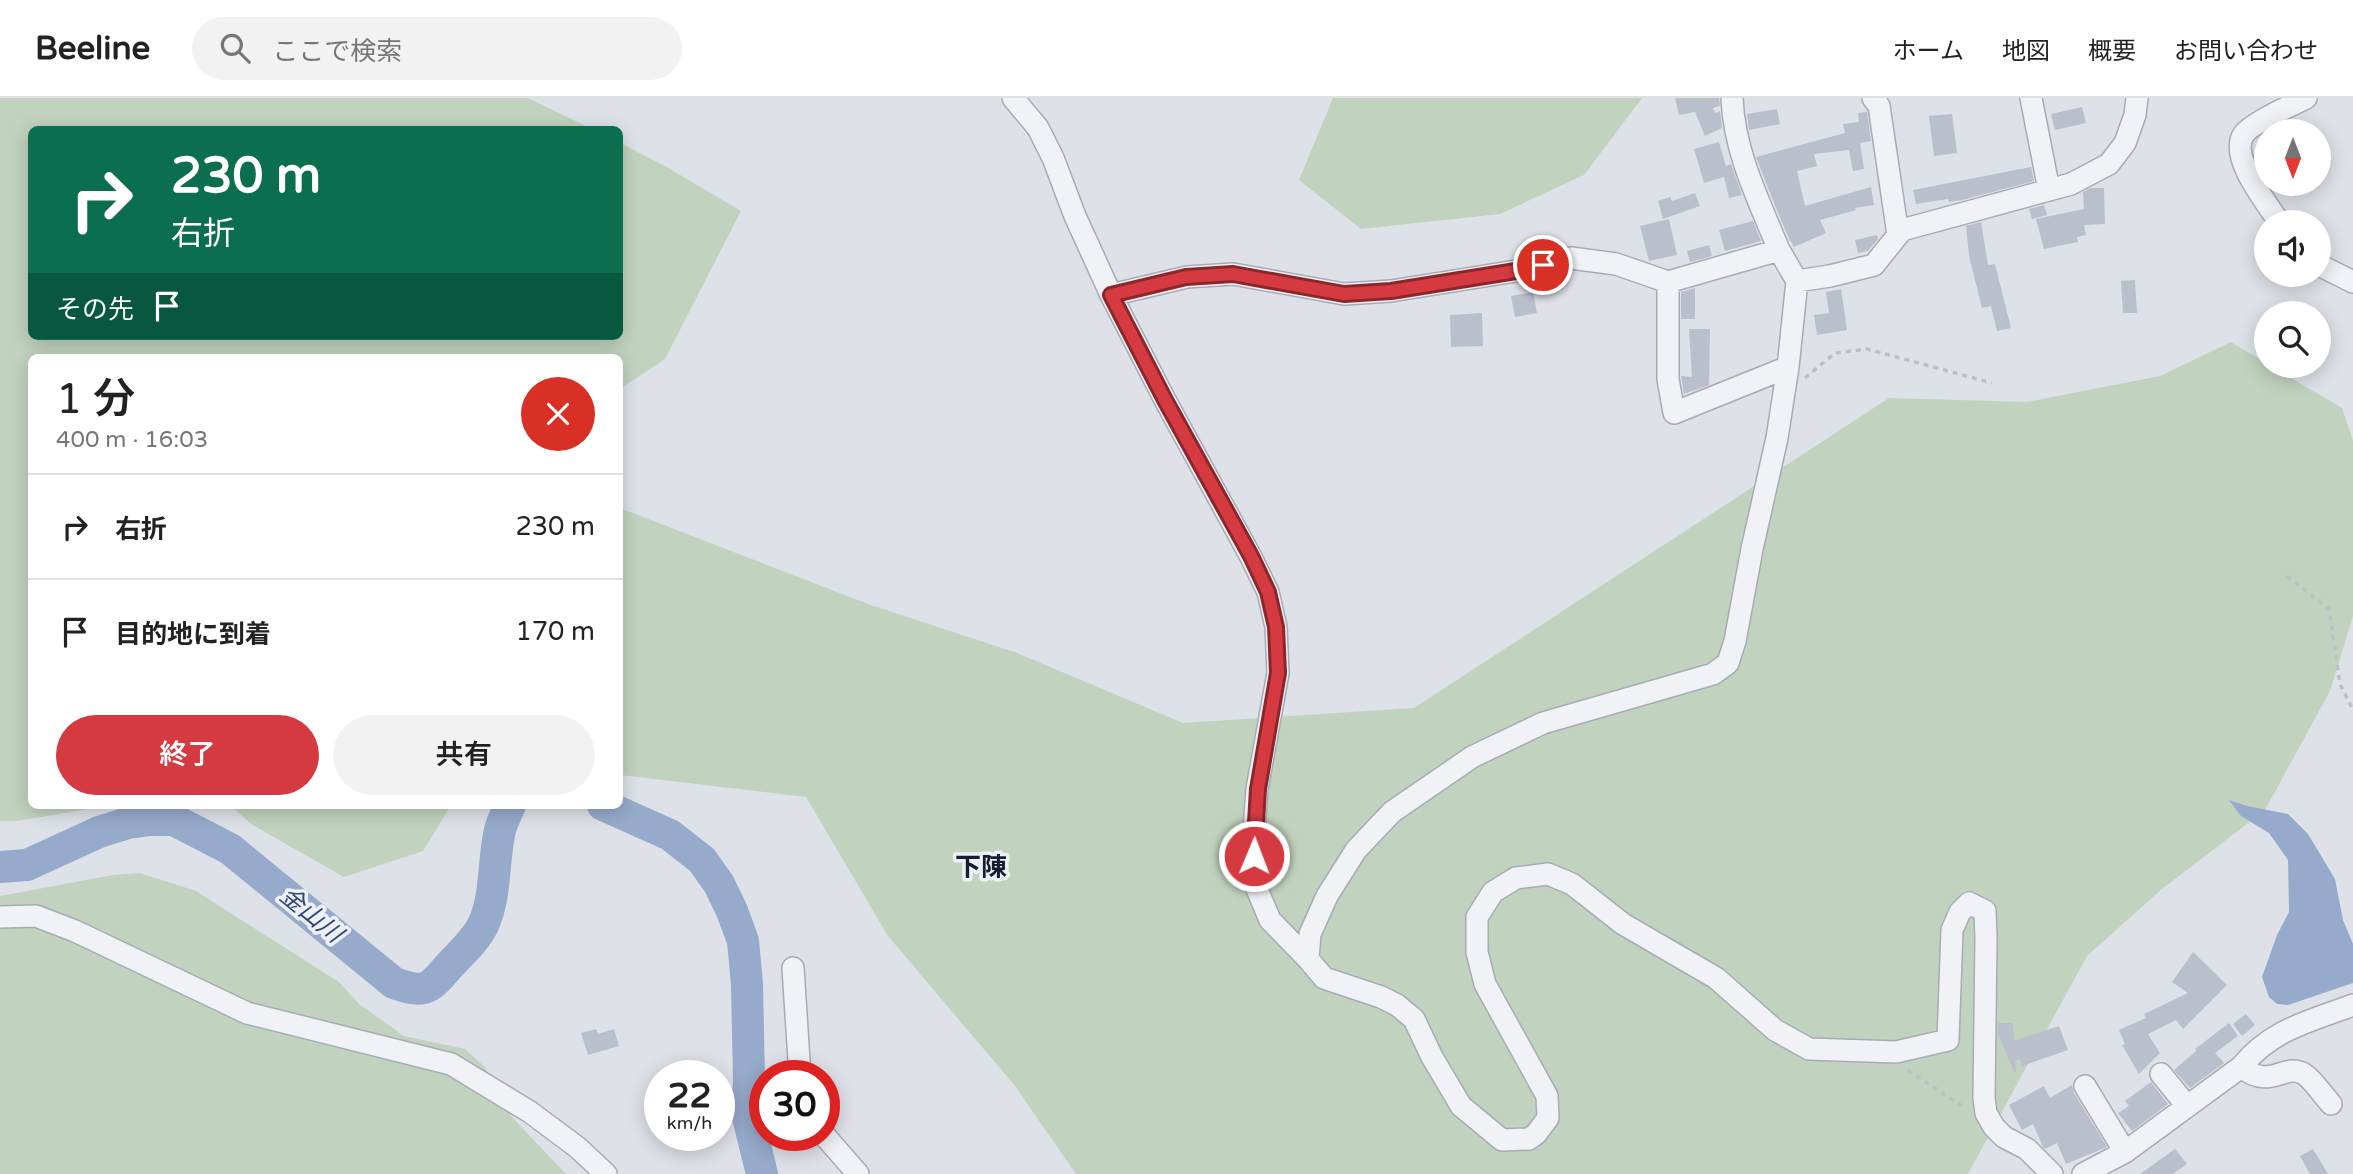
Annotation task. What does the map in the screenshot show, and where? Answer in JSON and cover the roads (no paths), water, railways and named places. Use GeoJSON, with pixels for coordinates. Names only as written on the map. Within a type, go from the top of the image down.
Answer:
{"type":"FeatureCollection","features":[{"type":"Feature","properties":{"kind":"street"},"geometry":{"type":"LineString","coordinates":[[1013,98],[1038,128],[1111,295],[1268,592],[1276,627],[1278,673],[1258,789],[1254,830],[1254,882],[1270,920],[1324,978],[1398,1005],[1413,1019],[1461,1106],[1502,1140],[1529,1139],[1548,1118],[1547,1096],[1485,984],[1477,952],[1477,917],[1493,892],[1516,878],[1548,874],[1572,884],[1623,924],[1716,978],[1775,1030],[1809,1049],[1896,1052],[1948,1040],[1952,930],[1960,912],[1969,904],[1985,911],[1986,1113],[2004,1137],[2027,1149],[2052,1174]]}},
{"type":"Feature","properties":{"kind":"street"},"geometry":{"type":"LineString","coordinates":[[1308,959],[1310,934],[1327,896],[1356,850],[1392,812],[1472,757],[1543,723],[1713,674],[1728,663],[1735,641],[1777,438],[1795,374],[1797,281],[1779,250],[1750,181],[1732,117],[1732,98]]}},
{"type":"Feature","properties":{"kind":"street"},"geometry":{"type":"LineString","coordinates":[[1873,98],[1880,107],[1898,235]]}},
{"type":"Feature","properties":{"kind":"street"},"geometry":{"type":"LineString","coordinates":[[2031,98],[2049,190]]}},
{"type":"Feature","properties":{"kind":"street"},"geometry":{"type":"LineString","coordinates":[[1797,281],[1874,265],[1902,230],[2071,184],[2109,164],[2125,142],[2135,115],[2137,98]]}},
{"type":"Feature","properties":{"kind":"street"},"geometry":{"type":"LineString","coordinates":[[2272,210],[2244,166],[2239,150],[2243,135],[2306,98]]}},
{"type":"Feature","properties":{"kind":"street"},"geometry":{"type":"LineString","coordinates":[[1111,295],[1186,277],[1233,274],[1344,294],[1391,291],[1516,271],[1571,258],[1616,264],[1668,282],[1779,250]]}},
{"type":"Feature","properties":{"kind":"street"},"geometry":{"type":"LineString","coordinates":[[2331,271],[2353,282]]}},
{"type":"Feature","properties":{"kind":"street"},"geometry":{"type":"LineString","coordinates":[[1668,282],[1668,379],[1674,413],[1795,374]]}},
{"type":"Feature","properties":{"kind":"street"},"geometry":{"type":"LineString","coordinates":[[0,917],[36,916],[75,931],[247,1013],[451,1064],[530,1112],[577,1147],[606,1174]]}},
{"type":"Feature","properties":{"kind":"street"},"geometry":{"type":"LineString","coordinates":[[793,968],[799,1060]]}},
{"type":"Feature","properties":{"kind":"street"},"geometry":{"type":"LineString","coordinates":[[2083,1174],[2125,1152],[2241,1068],[2254,1052],[2273,1037],[2353,1005]]}},
{"type":"Feature","properties":{"kind":"street"},"geometry":{"type":"LineString","coordinates":[[2241,1068],[2252,1076],[2264,1078],[2296,1071],[2305,1074],[2331,1104]]}},
{"type":"Feature","properties":{"kind":"street"},"geometry":{"type":"LineString","coordinates":[[2161,1074],[2187,1106]]}},
{"type":"Feature","properties":{"kind":"street"},"geometry":{"type":"LineString","coordinates":[[2085,1086],[2125,1152]]}},
{"type":"Feature","properties":{"kind":"street"},"geometry":{"type":"LineString","coordinates":[[838,1151],[858,1174]]}},
{"type":"Feature","properties":{"kind":"water"},"geometry":{"type":"Polygon","coordinates":[[[2229,800],[2288,814],[2308,834],[2335,879],[2343,920],[2353,944],[2353,983],[2288,1005],[2277,1004],[2269,997],[2262,977],[2277,935],[2289,912],[2288,860],[2269,833],[2241,816],[2229,800]]]}},
{"type":"Feature","properties":{"kind":"waterway","name":"金山川"},"geometry":{"type":"LineString","coordinates":[[0,867],[27,865],[99,832],[128,823],[174,820],[230,849],[394,983],[420,989],[436,980],[472,942],[483,925],[492,892],[500,831],[508,809]]}},
{"type":"Feature","properties":{"kind":"waterway","name":"金山川"},"geometry":{"type":"LineString","coordinates":[[612,809],[670,835],[702,860],[719,884],[732,911],[743,941],[747,984],[747,1113],[762,1174]]}},
{"type":"Feature","properties":{"kind":"district","name":"下陳"},"geometry":{"type":"Point","coordinates":[981,867]}}]}
